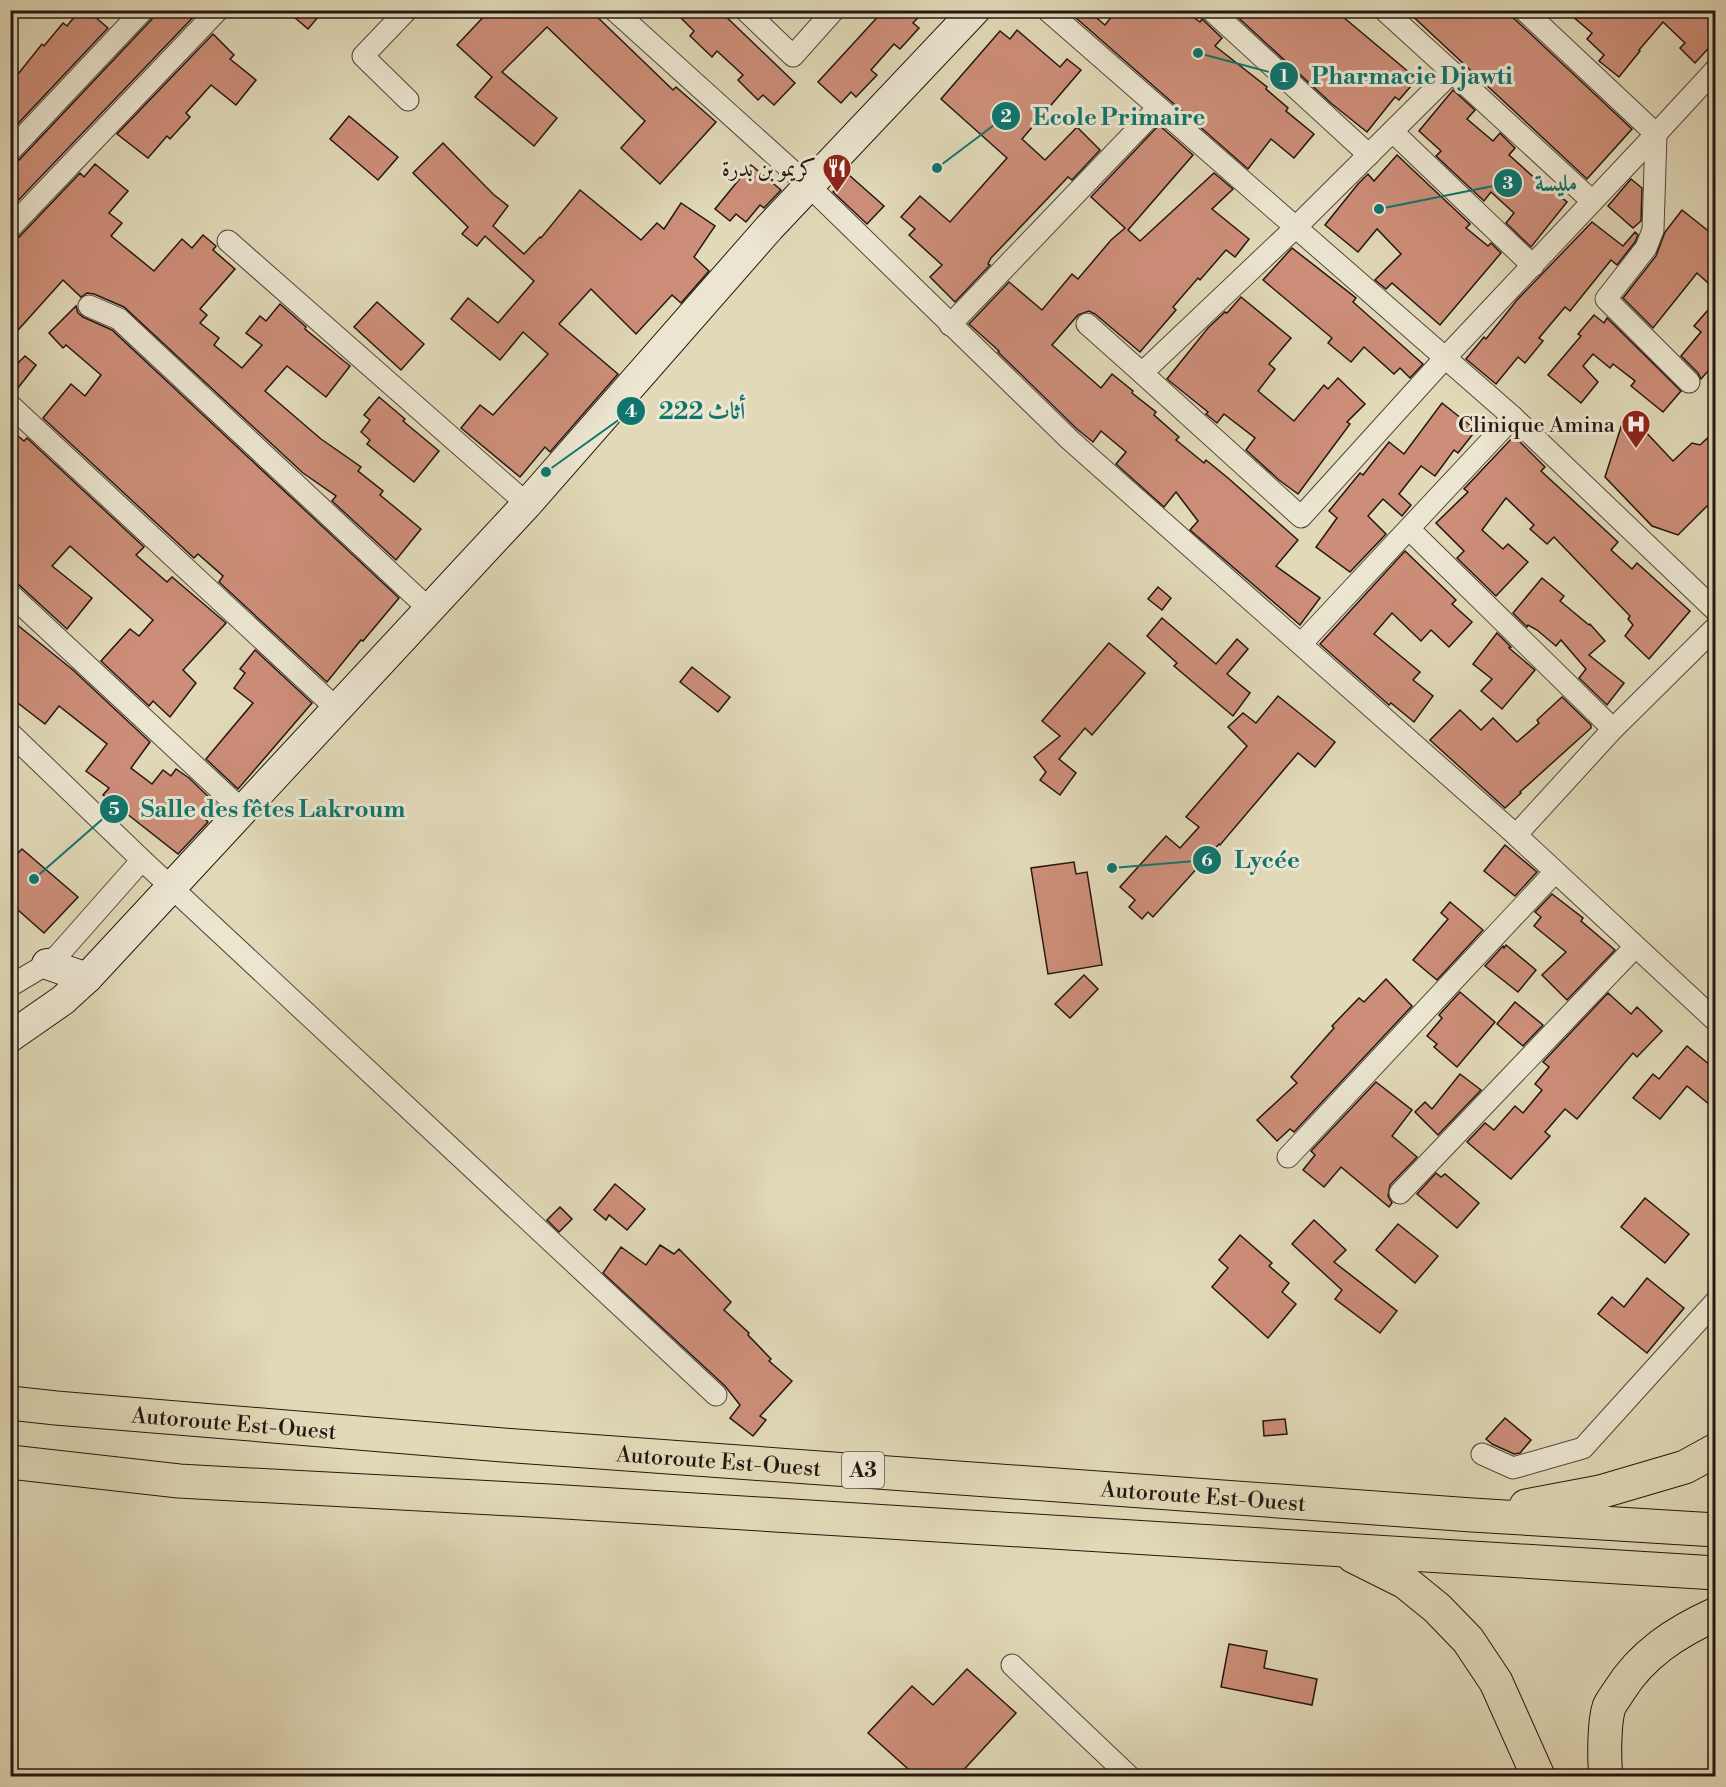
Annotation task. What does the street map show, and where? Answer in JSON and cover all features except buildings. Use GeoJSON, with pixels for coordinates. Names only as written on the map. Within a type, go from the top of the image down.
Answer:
{"type":"FeatureCollection","features":[{"type":"Feature","properties":{"kind":"highway","name":"Autoroute Est-Ouest"},"geometry":{"type":"LineString","coordinates":[[10,1403],[504,1445],[1472,1515],[1716,1530]]}},
{"type":"Feature","properties":{"kind":"highway"},"geometry":{"type":"LineString","coordinates":[[1472,1515],[1600,1492],[1685,1467],[1716,1450]]}},
{"type":"Feature","properties":{"kind":"highway","name":"Autoroute Est-Ouest"},"geometry":{"type":"LineString","coordinates":[[10,1462],[179,1481],[1716,1573]]}},
{"type":"Feature","properties":{"kind":"highway"},"geometry":{"type":"LineString","coordinates":[[1341,1549],[1404,1582],[1437,1608],[1468,1640],[1496,1682],[1538,1776]]}},
{"type":"Feature","properties":{"kind":"highway"},"geometry":{"type":"LineString","coordinates":[[1606,1776],[1604,1753],[1609,1707],[1628,1678],[1643,1660],[1670,1637],[1716,1614]]}},
{"type":"Feature","properties":{"kind":"main road"},"geometry":{"type":"LineString","coordinates":[[10,1037],[63,1000],[87,978],[527,504],[769,228],[975,10]]}},
{"type":"Feature","properties":{"kind":"main road"},"geometry":{"type":"LineString","coordinates":[[47,964],[87,978]]}},
{"type":"Feature","properties":{"kind":"street"},"geometry":{"type":"LineString","coordinates":[[10,152],[143,10]]}},
{"type":"Feature","properties":{"kind":"street"},"geometry":{"type":"LineString","coordinates":[[10,228],[218,10]]}},
{"type":"Feature","properties":{"kind":"street"},"geometry":{"type":"LineString","coordinates":[[407,10],[363,56],[408,100]]}},
{"type":"Feature","properties":{"kind":"street"},"geometry":{"type":"LineString","coordinates":[[614,10],[809,186],[1070,440],[1516,835],[1716,1021]]}},
{"type":"Feature","properties":{"kind":"street"},"geometry":{"type":"LineString","coordinates":[[745,10],[793,56],[834,10]]}},
{"type":"Feature","properties":{"kind":"street"},"geometry":{"type":"LineString","coordinates":[[1047,10],[1157,109],[1513,417],[1716,611]]}},
{"type":"Feature","properties":{"kind":"street"},"geometry":{"type":"LineString","coordinates":[[1211,10],[1369,155]]}},
{"type":"Feature","properties":{"kind":"street"},"geometry":{"type":"LineString","coordinates":[[1384,10],[1592,201]]}},
{"type":"Feature","properties":{"kind":"street"},"geometry":{"type":"LineString","coordinates":[[1524,10],[1656,134],[1653,230],[1646,249],[1606,299],[1689,382]]}},
{"type":"Feature","properties":{"kind":"street"},"geometry":{"type":"LineString","coordinates":[[1087,324],[1300,517],[1445,358],[1716,69]]}},
{"type":"Feature","properties":{"kind":"street"},"geometry":{"type":"LineString","coordinates":[[1142,374],[1296,227],[1452,72]]}},
{"type":"Feature","properties":{"kind":"street"},"geometry":{"type":"LineString","coordinates":[[950,325],[1157,109]]}},
{"type":"Feature","properties":{"kind":"street"},"geometry":{"type":"LineString","coordinates":[[1393,132],[1533,266]]}},
{"type":"Feature","properties":{"kind":"street"},"geometry":{"type":"LineString","coordinates":[[228,241],[527,504]]}},
{"type":"Feature","properties":{"kind":"street"},"geometry":{"type":"LineString","coordinates":[[89,306],[119,319],[429,609]]}},
{"type":"Feature","properties":{"kind":"street"},"geometry":{"type":"LineString","coordinates":[[10,405],[336,708]]}},
{"type":"Feature","properties":{"kind":"street"},"geometry":{"type":"LineString","coordinates":[[1301,644],[1513,417]]}},
{"type":"Feature","properties":{"kind":"street"},"geometry":{"type":"LineString","coordinates":[[1409,529],[1613,729]]}},
{"type":"Feature","properties":{"kind":"street"},"geometry":{"type":"LineString","coordinates":[[10,594],[242,810]]}},
{"type":"Feature","properties":{"kind":"street"},"geometry":{"type":"LineString","coordinates":[[1516,835],[1613,729],[1716,627]]}},
{"type":"Feature","properties":{"kind":"street"},"geometry":{"type":"LineString","coordinates":[[10,733],[142,860],[716,1395]]}},
{"type":"Feature","properties":{"kind":"street"},"geometry":{"type":"LineString","coordinates":[[10,986],[47,964],[68,945],[142,860]]}},
{"type":"Feature","properties":{"kind":"street"},"geometry":{"type":"LineString","coordinates":[[1288,1157],[1556,872]]}},
{"type":"Feature","properties":{"kind":"street"},"geometry":{"type":"LineString","coordinates":[[1400,1193],[1635,947]]}},
{"type":"Feature","properties":{"kind":"street"},"geometry":{"type":"LineString","coordinates":[[1482,1454],[1513,1468],[1582,1448],[1716,1301]]}},
{"type":"Feature","properties":{"kind":"street"},"geometry":{"type":"LineString","coordinates":[[1012,1665],[1129,1776]]}},
{"type":"Feature","properties":{"kind":"place","name":"Pharmacie Djawti"},"geometry":{"type":"Point","coordinates":[1198,53]}},
{"type":"Feature","properties":{"kind":"place","name":"Ecole Primaire"},"geometry":{"type":"Point","coordinates":[937,168]}},
{"type":"Feature","properties":{"kind":"place","name":"كريمو بن بدرة"},"geometry":{"type":"Point","coordinates":[837,194]}},
{"type":"Feature","properties":{"kind":"place","name":"مليسة"},"geometry":{"type":"Point","coordinates":[1379,209]}},
{"type":"Feature","properties":{"kind":"place","name":"Clinique Amina"},"geometry":{"type":"Point","coordinates":[1636,450]}},
{"type":"Feature","properties":{"kind":"place","name":"أثاث 222"},"geometry":{"type":"Point","coordinates":[546,472]}},
{"type":"Feature","properties":{"kind":"place","name":"Lycée"},"geometry":{"type":"Point","coordinates":[1112,868]}},
{"type":"Feature","properties":{"kind":"place","name":"Salle des fêtes Lakroum"},"geometry":{"type":"Point","coordinates":[34,879]}}]}
